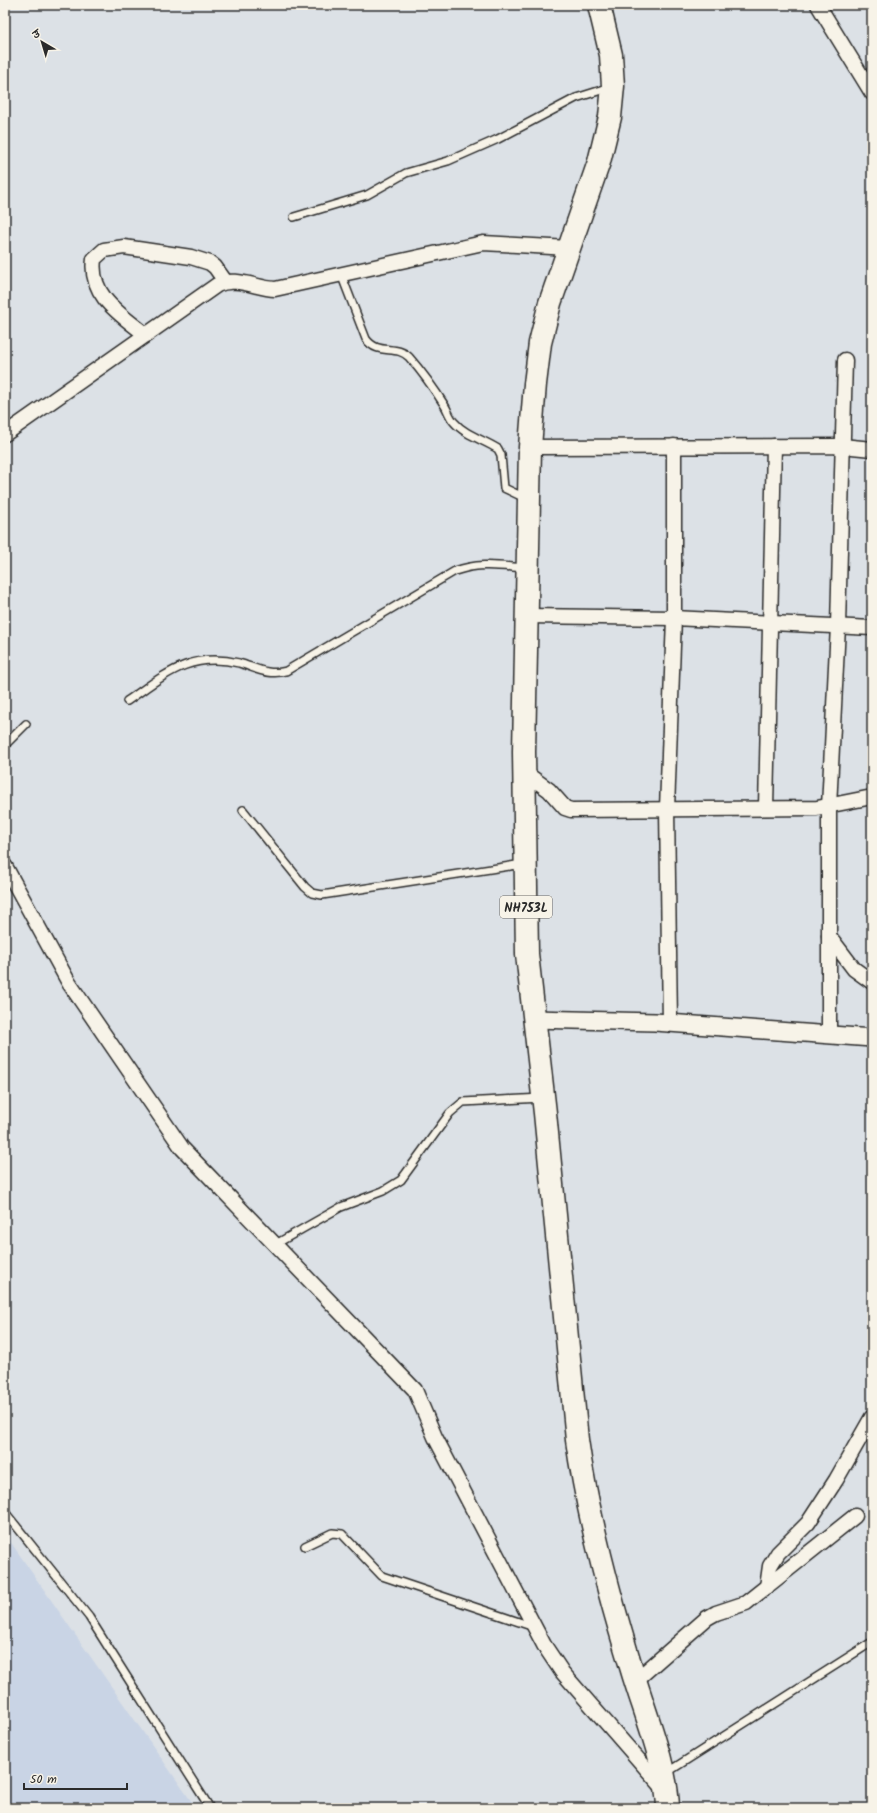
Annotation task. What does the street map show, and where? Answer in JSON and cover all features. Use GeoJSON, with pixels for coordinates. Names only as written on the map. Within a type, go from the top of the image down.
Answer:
{"type":"FeatureCollection","features":[{"type":"Feature","properties":{"kind":"highway","name":"NH753L"},"geometry":{"type":"LineString","coordinates":[[599,5],[611,55],[613,86],[610,117],[599,162],[550,303],[540,343],[530,447],[524,772],[527,954],[577,1440],[584,1485],[603,1564],[666,1792]]}},
{"type":"Feature","properties":{"kind":"street"},"geometry":{"type":"LineString","coordinates":[[818,5],[872,93]]}},
{"type":"Feature","properties":{"kind":"street"},"geometry":{"type":"LineString","coordinates":[[5,434],[217,285],[226,281],[265,289],[275,289],[483,243],[569,248]]}},
{"type":"Feature","properties":{"kind":"street"},"geometry":{"type":"LineString","coordinates":[[146,335],[111,306],[101,294],[92,273],[94,259],[104,250],[124,247],[191,257],[210,263],[216,267],[226,281]]}},
{"type":"Feature","properties":{"kind":"street"},"geometry":{"type":"LineString","coordinates":[[829,1035],[829,807],[838,626],[845,360]]}},
{"type":"Feature","properties":{"kind":"street"},"geometry":{"type":"LineString","coordinates":[[670,1023],[667,809],[674,618],[674,446]]}},
{"type":"Feature","properties":{"kind":"street"},"geometry":{"type":"LineString","coordinates":[[766,808],[774,446]]}},
{"type":"Feature","properties":{"kind":"street"},"geometry":{"type":"LineString","coordinates":[[530,447],[842,446],[872,449]]}},
{"type":"Feature","properties":{"kind":"street"},"geometry":{"type":"LineString","coordinates":[[527,616],[674,618],[872,628]]}},
{"type":"Feature","properties":{"kind":"street"},"geometry":{"type":"LineString","coordinates":[[524,772],[549,790],[565,808],[571,810],[829,807],[872,797]]}},
{"type":"Feature","properties":{"kind":"street"},"geometry":{"type":"LineString","coordinates":[[5,866],[69,983],[182,1148],[415,1390],[435,1437],[544,1645],[562,1672],[666,1792]]}},
{"type":"Feature","properties":{"kind":"street"},"geometry":{"type":"LineString","coordinates":[[829,936],[854,969],[872,982]]}},
{"type":"Feature","properties":{"kind":"street"},"geometry":{"type":"LineString","coordinates":[[533,1020],[670,1023],[872,1038]]}},
{"type":"Feature","properties":{"kind":"street"},"geometry":{"type":"LineString","coordinates":[[767,1587],[770,1566],[778,1553],[808,1523],[836,1480],[872,1417]]}},
{"type":"Feature","properties":{"kind":"street"},"geometry":{"type":"LineString","coordinates":[[635,1681],[707,1618],[716,1613],[746,1603],[856,1516]]}},
{"type":"Feature","properties":{"kind":"lane"},"geometry":{"type":"LineString","coordinates":[[294,217],[367,195],[406,173],[448,161],[498,139],[576,98],[613,86]]}},
{"type":"Feature","properties":{"kind":"lane"},"geometry":{"type":"LineString","coordinates":[[341,274],[366,339],[370,345],[375,348],[399,351],[408,357],[439,397],[453,422],[460,428],[498,450],[501,455],[504,488],[529,499]]}},
{"type":"Feature","properties":{"kind":"lane"},"geometry":{"type":"LineString","coordinates":[[127,701],[172,670],[194,662],[215,659],[228,661],[266,673],[276,674],[286,671],[455,571],[471,566],[486,565],[528,568]]}},
{"type":"Feature","properties":{"kind":"lane"},"geometry":{"type":"LineString","coordinates":[[5,745],[26,724]]}},
{"type":"Feature","properties":{"kind":"lane"},"geometry":{"type":"LineString","coordinates":[[243,810],[305,887],[312,893],[322,894],[525,863]]}},
{"type":"Feature","properties":{"kind":"lane"},"geometry":{"type":"LineString","coordinates":[[274,1245],[341,1207],[382,1191],[401,1180],[450,1113],[463,1102],[543,1098]]}},
{"type":"Feature","properties":{"kind":"lane"},"geometry":{"type":"LineString","coordinates":[[5,1512],[89,1617],[210,1808]]}},
{"type":"Feature","properties":{"kind":"lane"},"geometry":{"type":"LineString","coordinates":[[305,1546],[337,1533],[347,1538],[382,1576],[534,1627]]}},
{"type":"Feature","properties":{"kind":"lane"},"geometry":{"type":"LineString","coordinates":[[666,1792],[872,1642]]}},
{"type":"Feature","properties":{"kind":"shaded area"},"geometry":{"type":"Polygon","coordinates":[[[5,1534],[196,1808],[5,1808],[5,1534]]]}}]}
